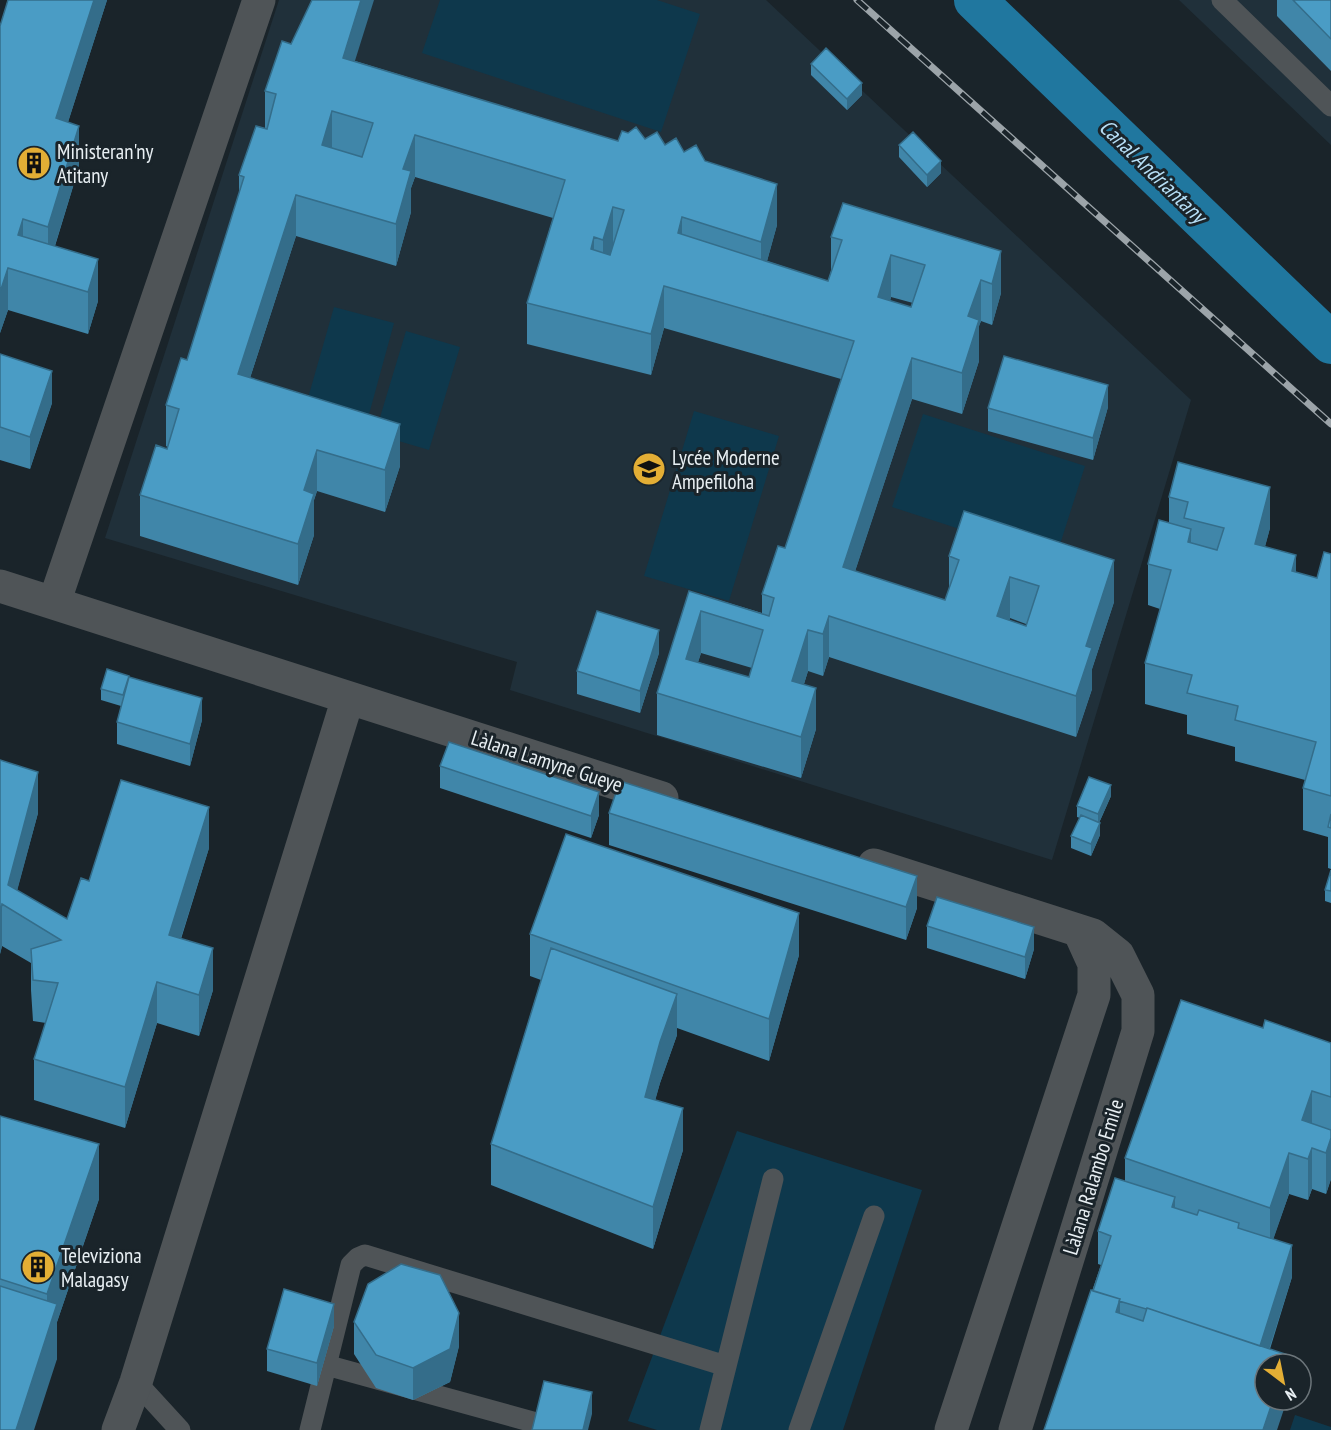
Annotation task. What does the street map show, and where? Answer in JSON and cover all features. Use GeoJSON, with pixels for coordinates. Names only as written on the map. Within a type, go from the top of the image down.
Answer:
{"type":"FeatureCollection","features":[{"type":"Feature","properties":{"kind":"street"},"geometry":{"type":"LineString","coordinates":[[54,603],[259,0]]}},
{"type":"Feature","properties":{"kind":"street","name":"Làlana Lamyne Gueye"},"geometry":{"type":"LineString","coordinates":[[0,586],[691,807]]}},
{"type":"Feature","properties":{"kind":"street"},"geometry":{"type":"LineString","coordinates":[[118,1430],[136,1382],[348,698]]}},
{"type":"Feature","properties":{"kind":"street"},"geometry":{"type":"LineString","coordinates":[[851,858],[1086,933],[1094,964],[1094,995],[951,1430]]}},
{"type":"Feature","properties":{"kind":"street","name":"Làlana Ralambo Emile"},"geometry":{"type":"LineString","coordinates":[[1015,1430],[1138,1031],[1138,994],[1118,955],[1086,933]]}},
{"type":"Feature","properties":{"kind":"lane"},"geometry":{"type":"LineString","coordinates":[[1222,0],[1331,106]]}},
{"type":"Feature","properties":{"kind":"lane"},"geometry":{"type":"LineString","coordinates":[[710,1430],[773,1179]]}},
{"type":"Feature","properties":{"kind":"lane"},"geometry":{"type":"LineString","coordinates":[[799,1430],[874,1216]]}},
{"type":"Feature","properties":{"kind":"lane"},"geometry":{"type":"LineString","coordinates":[[310,1430],[351,1265],[365,1255],[726,1366]]}},
{"type":"Feature","properties":{"kind":"lane"},"geometry":{"type":"LineString","coordinates":[[326,1365],[562,1430]]}},
{"type":"Feature","properties":{"kind":"lane"},"geometry":{"type":"LineString","coordinates":[[136,1382],[180,1430]]}},
{"type":"Feature","properties":{"kind":"shaded area","name":"Lycée Moderne Ampefiloha"},"geometry":{"type":"Polygon","coordinates":[[[279,0],[766,0],[1191,400],[1052,860],[510,690],[517,662],[105,538],[279,0]]]}},
{"type":"Feature","properties":{"kind":"shaded area"},"geometry":{"type":"Polygon","coordinates":[[[440,0],[657,0],[700,14],[661,132],[422,53],[440,0]]]}},
{"type":"Feature","properties":{"kind":"shaded area"},"geometry":{"type":"Polygon","coordinates":[[[1179,0],[1331,0],[1331,145],[1179,0]]]}},
{"type":"Feature","properties":{"kind":"shaded area"},"geometry":{"type":"Polygon","coordinates":[[[334,307],[394,323],[365,429],[304,412],[334,307]]]}},
{"type":"Feature","properties":{"kind":"shaded area"},"geometry":{"type":"Polygon","coordinates":[[[406,331],[460,347],[429,450],[375,434],[406,331]]]}},
{"type":"Feature","properties":{"kind":"shaded area"},"geometry":{"type":"Polygon","coordinates":[[[694,411],[779,436],[729,601],[644,576],[694,411]]]}},
{"type":"Feature","properties":{"kind":"shaded area"},"geometry":{"type":"Polygon","coordinates":[[[923,414],[1085,466],[1055,560],[892,507],[923,414]]]}},
{"type":"Feature","properties":{"kind":"shaded area"},"geometry":{"type":"Polygon","coordinates":[[[737,1131],[922,1190],[843,1430],[657,1430],[628,1421],[737,1131]]]}},
{"type":"Feature","properties":{"kind":"shaded area"},"geometry":{"type":"Polygon","coordinates":[[[1295,1415],[1331,1427],[1331,1430],[1290,1430],[1295,1415]]]}},
{"type":"Feature","properties":{"kind":"building","name":"Ministeran'ny Atitany"},"geometry":{"type":"Polygon","coordinates":[[[8,0],[94,0],[56,118],[79,126],[48,227],[23,219],[18,235],[98,259],[88,292],[8,268],[0,292],[0,26],[8,0]]]}},
{"type":"Feature","properties":{"kind":"building"},"geometry":{"type":"Polygon","coordinates":[[[312,0],[361,0],[343,58],[618,141],[622,131],[628,133],[636,127],[645,139],[657,132],[665,145],[676,138],[684,152],[696,145],[705,161],[777,184],[761,242],[682,217],[678,233],[828,281],[842,240],[831,237],[843,203],[1001,251],[992,284],[981,280],[968,316],[979,320],[962,373],[912,358],[843,567],[945,600],[959,560],[949,556],[964,511],[1114,560],[1086,646],[1092,648],[1076,696],[829,616],[823,634],[808,630],[792,681],[816,688],[801,737],[657,693],[689,591],[769,616],[774,598],[762,594],[778,546],[785,548],[854,341],[664,286],[651,334],[527,303],[565,180],[415,135],[403,169],[411,171],[396,224],[296,195],[238,374],[400,424],[385,470],[317,450],[304,490],[314,494],[298,544],[140,495],[156,445],[167,449],[179,409],[166,405],[181,358],[187,360],[244,177],[239,175],[256,126],[267,129],[276,94],[265,91],[282,41],[291,44],[312,0]],[[332,111],[322,145],[362,157],[373,123],[332,111]],[[613,207],[603,240],[594,237],[591,249],[610,255],[624,210],[613,207]],[[891,255],[878,297],[911,307],[925,265],[891,255]],[[1010,577],[997,616],[1026,626],[1039,586],[1010,577]],[[701,611],[686,659],[749,677],[763,630],[701,611]]]}},
{"type":"Feature","properties":{"kind":"building"},"geometry":{"type":"Polygon","coordinates":[[[1293,0],[1331,0],[1331,39],[1293,0]]]}},
{"type":"Feature","properties":{"kind":"building"},"geometry":{"type":"Polygon","coordinates":[[[826,48],[862,83],[847,99],[811,64],[826,48]]]}},
{"type":"Feature","properties":{"kind":"building"},"geometry":{"type":"Polygon","coordinates":[[[913,132],[941,161],[927,175],[899,145],[913,132]]]}},
{"type":"Feature","properties":{"kind":"building"},"geometry":{"type":"Polygon","coordinates":[[[0,354],[52,371],[30,437],[0,427],[0,354]]]}},
{"type":"Feature","properties":{"kind":"building"},"geometry":{"type":"Polygon","coordinates":[[[1004,356],[1108,385],[1093,438],[988,408],[1004,356]]]}},
{"type":"Feature","properties":{"kind":"building"},"geometry":{"type":"Polygon","coordinates":[[[1178,462],[1270,487],[1255,544],[1296,555],[1292,571],[1317,578],[1324,552],[1331,554],[1331,796],[1303,788],[1316,742],[1235,720],[1238,706],[1187,693],[1192,675],[1145,663],[1171,570],[1148,564],[1159,520],[1191,529],[1188,542],[1217,550],[1224,528],[1184,518],[1188,502],[1169,497],[1178,462]]]}},
{"type":"Feature","properties":{"kind":"building"},"geometry":{"type":"Polygon","coordinates":[[[597,611],[659,630],[640,691],[577,671],[597,611]]]}},
{"type":"Feature","properties":{"kind":"building"},"geometry":{"type":"Polygon","coordinates":[[[107,669],[129,676],[123,695],[101,689],[107,669]]]}},
{"type":"Feature","properties":{"kind":"building"},"geometry":{"type":"Polygon","coordinates":[[[129,677],[202,698],[190,744],[117,722],[129,677]]]}},
{"type":"Feature","properties":{"kind":"building"},"geometry":{"type":"Polygon","coordinates":[[[449,742],[599,792],[591,816],[440,766],[449,742]]]}},
{"type":"Feature","properties":{"kind":"building"},"geometry":{"type":"Polygon","coordinates":[[[0,760],[38,772],[8,885],[67,919],[81,878],[89,881],[121,780],[209,807],[169,935],[213,948],[199,995],[157,982],[125,1087],[34,1059],[58,983],[33,980],[31,949],[61,940],[2,904],[0,913],[0,760]]]}},
{"type":"Feature","properties":{"kind":"building"},"geometry":{"type":"Polygon","coordinates":[[[1089,777],[1111,785],[1098,814],[1077,806],[1089,777]]]}},
{"type":"Feature","properties":{"kind":"building"},"geometry":{"type":"Polygon","coordinates":[[[620,781],[917,876],[906,907],[609,813],[620,781]]]}},
{"type":"Feature","properties":{"kind":"building"},"geometry":{"type":"Polygon","coordinates":[[[1081,815],[1100,823],[1091,844],[1071,836],[1081,815]]]}},
{"type":"Feature","properties":{"kind":"building"},"geometry":{"type":"Polygon","coordinates":[[[566,834],[799,913],[769,1019],[530,934],[566,834]]]}},
{"type":"Feature","properties":{"kind":"building"},"geometry":{"type":"Polygon","coordinates":[[[1331,870],[1331,891],[1325,890],[1331,870]]]}},
{"type":"Feature","properties":{"kind":"building"},"geometry":{"type":"Polygon","coordinates":[[[937,897],[1034,927],[1025,957],[927,926],[937,897]]]}},
{"type":"Feature","properties":{"kind":"building"},"geometry":{"type":"Polygon","coordinates":[[[551,948],[677,994],[660,1042],[645,1097],[683,1108],[653,1207],[491,1144],[551,948]]]}},
{"type":"Feature","properties":{"kind":"building"},"geometry":{"type":"Polygon","coordinates":[[[1181,1000],[1263,1028],[1265,1020],[1331,1043],[1331,1097],[1312,1091],[1302,1120],[1331,1130],[1326,1153],[1312,1148],[1308,1159],[1289,1153],[1270,1208],[1125,1158],[1181,1000]]]}},
{"type":"Feature","properties":{"kind":"building"},"geometry":{"type":"Polygon","coordinates":[[[0,1116],[99,1144],[47,1294],[0,1279],[0,1116]]]}},
{"type":"Feature","properties":{"kind":"building"},"geometry":{"type":"Polygon","coordinates":[[[1115,1178],[1175,1197],[1172,1207],[1197,1215],[1199,1210],[1239,1223],[1238,1228],[1292,1245],[1260,1346],[1093,1291],[1111,1236],[1098,1231],[1115,1178]]]}},
{"type":"Feature","properties":{"kind":"building"},"geometry":{"type":"Polygon","coordinates":[[[401,1264],[440,1275],[459,1313],[450,1349],[413,1368],[376,1355],[354,1322],[368,1284],[401,1264]]]}},
{"type":"Feature","properties":{"kind":"building"},"geometry":{"type":"Polygon","coordinates":[[[0,1286],[57,1304],[16,1430],[0,1430],[0,1286]]]}},
{"type":"Feature","properties":{"kind":"building"},"geometry":{"type":"Polygon","coordinates":[[[284,1289],[334,1304],[317,1363],[267,1349],[284,1289]]]}},
{"type":"Feature","properties":{"kind":"building"},"geometry":{"type":"Polygon","coordinates":[[[1091,1290],[1120,1299],[1116,1312],[1143,1321],[1147,1308],[1279,1352],[1253,1352],[1253,1412],[1269,1412],[1263,1430],[1044,1430],[1091,1290]]]}},
{"type":"Feature","properties":{"kind":"building"},"geometry":{"type":"Polygon","coordinates":[[[544,1381],[592,1392],[583,1430],[532,1430],[544,1381]]]}},
{"type":"Feature","properties":{"kind":"waterway","name":"Canal Andriantany"},"geometry":{"type":"LineString","coordinates":[[975,0],[1331,343]]}},
{"type":"Feature","properties":{"kind":"railway"},"geometry":{"type":"LineString","coordinates":[[857,0],[1331,424]]}},
{"type":"Feature","properties":{"kind":"place","name":"Ministeran'ny Atitany"},"geometry":{"type":"Point","coordinates":[34,163]}},
{"type":"Feature","properties":{"kind":"place","name":"Lycée Moderne Ampefiloha"},"geometry":{"type":"Point","coordinates":[649,469]}},
{"type":"Feature","properties":{"kind":"place","name":"Televiziona Malagasy"},"geometry":{"type":"Point","coordinates":[38,1267]}}]}
